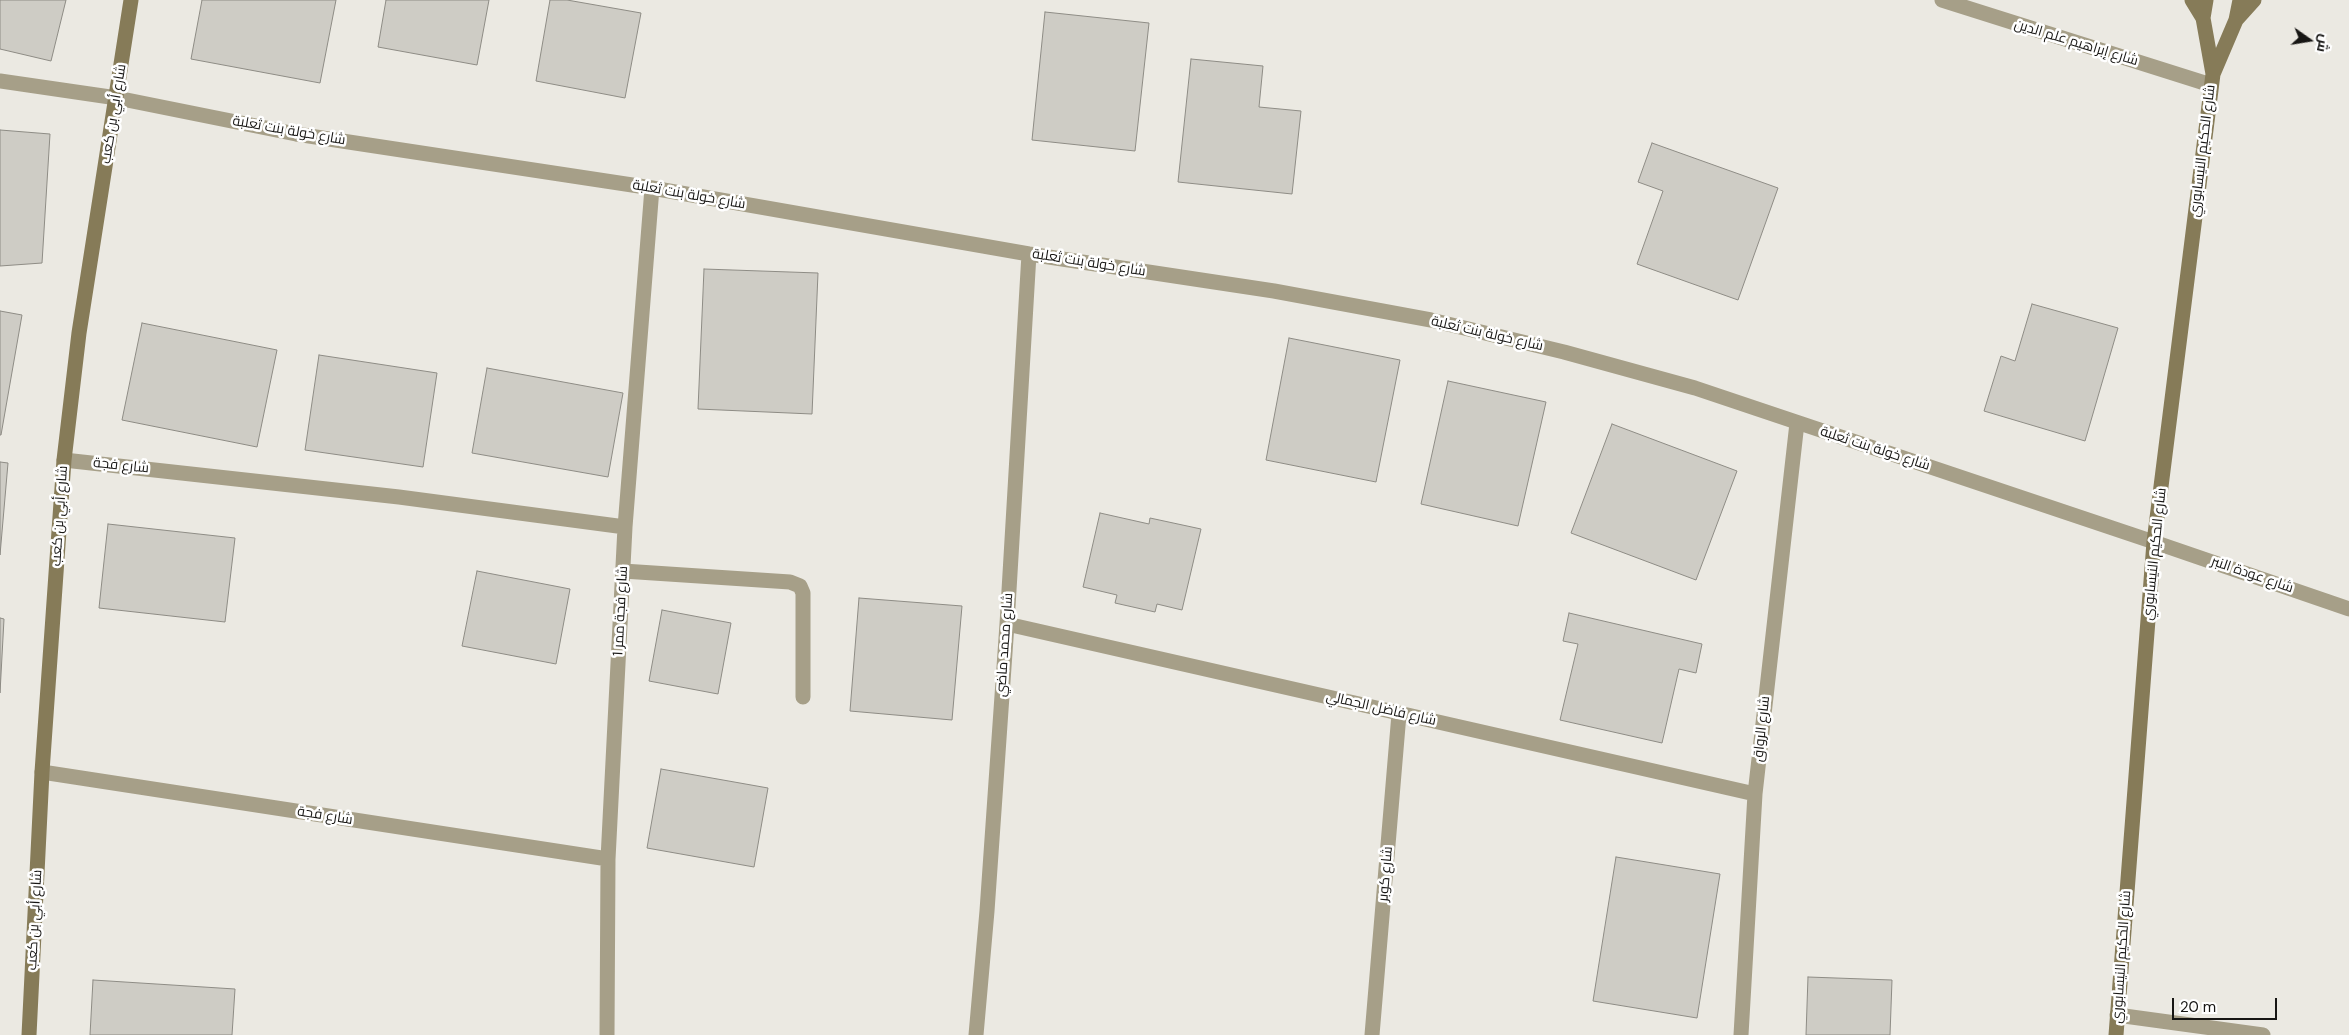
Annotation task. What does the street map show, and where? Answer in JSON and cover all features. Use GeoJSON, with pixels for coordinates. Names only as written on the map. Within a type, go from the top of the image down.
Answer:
{"type":"FeatureCollection","features":[{"type":"Feature","properties":{"kind":"street","name":"شارع أبي بن كعب"},"geometry":{"type":"LineString","coordinates":[[29,1035],[42,772],[64,460],[79,333],[131,0]]}},
{"type":"Feature","properties":{"kind":"street","name":"شارع إبراهيم علم الدين"},"geometry":{"type":"LineString","coordinates":[[1942,0],[2212,79]]}},
{"type":"Feature","properties":{"kind":"street"},"geometry":{"type":"LineString","coordinates":[[2192,0],[2203,18]]}},
{"type":"Feature","properties":{"kind":"street","name":"شارع الحكيم النيسابوري"},"geometry":{"type":"LineString","coordinates":[[2206,0],[2203,18],[2212,79]]}},
{"type":"Feature","properties":{"kind":"street","name":"شارع الحكيم النيسابوري"},"geometry":{"type":"LineString","coordinates":[[2116,1035],[2154,542],[2212,79],[2236,20],[2240,0]]}},
{"type":"Feature","properties":{"kind":"street"},"geometry":{"type":"LineString","coordinates":[[2236,20],[2254,0]]}},
{"type":"Feature","properties":{"kind":"street","name":"شارع خولة بنت ثعلبة"},"geometry":{"type":"LineString","coordinates":[[0,81],[117,98],[296,134],[652,188],[1029,254],[1274,291],[1431,320],[1564,352],[1695,388],[1797,424],[2154,542]]}},
{"type":"Feature","properties":{"kind":"street","name":"شارع فجة ممر 1"},"geometry":{"type":"LineString","coordinates":[[607,1035],[608,859],[625,527],[652,188]]}},
{"type":"Feature","properties":{"kind":"street","name":"شارع محمد ماضي"},"geometry":{"type":"LineString","coordinates":[[976,1035],[988,901],[1007,624],[1029,254]]}},
{"type":"Feature","properties":{"kind":"street","name":"شارع الرواق"},"geometry":{"type":"LineString","coordinates":[[1740,1035],[1755,794],[1797,424]]}},
{"type":"Feature","properties":{"kind":"street","name":"شارع فجة"},"geometry":{"type":"LineString","coordinates":[[64,460],[399,497],[625,527]]}},
{"type":"Feature","properties":{"kind":"street","name":"شارع عودة النبر"},"geometry":{"type":"LineString","coordinates":[[2154,542],[2349,609]]}},
{"type":"Feature","properties":{"kind":"street"},"geometry":{"type":"LineString","coordinates":[[623,572],[790,582],[800,586],[803,593],[803,697]]}},
{"type":"Feature","properties":{"kind":"street","name":"شارع فاضل الجمالي"},"geometry":{"type":"LineString","coordinates":[[1007,624],[1755,794]]}},
{"type":"Feature","properties":{"kind":"street","name":"شارع كوبر"},"geometry":{"type":"LineString","coordinates":[[1372,1035],[1399,714]]}},
{"type":"Feature","properties":{"kind":"street","name":"شارع فجة"},"geometry":{"type":"LineString","coordinates":[[42,772],[608,859]]}},
{"type":"Feature","properties":{"kind":"street"},"geometry":{"type":"LineString","coordinates":[[2117,1016],[2263,1035]]}},
{"type":"Feature","properties":{"kind":"building"},"geometry":{"type":"Polygon","coordinates":[[[0,0],[66,0],[51,61],[0,49],[0,0]]]}},
{"type":"Feature","properties":{"kind":"building"},"geometry":{"type":"Polygon","coordinates":[[[202,0],[336,0],[320,83],[191,59],[202,0]]]}},
{"type":"Feature","properties":{"kind":"building"},"geometry":{"type":"Polygon","coordinates":[[[386,0],[489,0],[477,65],[378,47],[386,0]]]}},
{"type":"Feature","properties":{"kind":"building"},"geometry":{"type":"Polygon","coordinates":[[[550,0],[567,0],[641,13],[625,98],[536,81],[550,0]]]}},
{"type":"Feature","properties":{"kind":"building"},"geometry":{"type":"Polygon","coordinates":[[[1045,12],[1149,23],[1135,151],[1032,140],[1045,12]]]}},
{"type":"Feature","properties":{"kind":"building"},"geometry":{"type":"Polygon","coordinates":[[[1191,59],[1263,66],[1259,107],[1301,111],[1292,194],[1178,182],[1191,59]]]}},
{"type":"Feature","properties":{"kind":"building"},"geometry":{"type":"Polygon","coordinates":[[[0,130],[50,134],[42,263],[0,266],[0,130]]]}},
{"type":"Feature","properties":{"kind":"building"},"geometry":{"type":"Polygon","coordinates":[[[1652,143],[1778,188],[1738,300],[1637,264],[1663,191],[1638,182],[1652,143]]]}},
{"type":"Feature","properties":{"kind":"building"},"geometry":{"type":"Polygon","coordinates":[[[704,269],[818,273],[812,414],[698,409],[704,269]]]}},
{"type":"Feature","properties":{"kind":"building"},"geometry":{"type":"Polygon","coordinates":[[[2032,304],[2118,328],[2085,441],[1984,411],[2001,356],[2015,361],[2032,304]]]}},
{"type":"Feature","properties":{"kind":"building"},"geometry":{"type":"Polygon","coordinates":[[[0,311],[22,315],[1,435],[0,435],[0,311]]]}},
{"type":"Feature","properties":{"kind":"building"},"geometry":{"type":"Polygon","coordinates":[[[142,323],[277,350],[257,447],[122,420],[142,323]]]}},
{"type":"Feature","properties":{"kind":"building"},"geometry":{"type":"Polygon","coordinates":[[[1289,338],[1400,360],[1376,482],[1266,460],[1289,338]]]}},
{"type":"Feature","properties":{"kind":"building"},"geometry":{"type":"Polygon","coordinates":[[[319,355],[437,373],[423,467],[305,450],[319,355]]]}},
{"type":"Feature","properties":{"kind":"building"},"geometry":{"type":"Polygon","coordinates":[[[487,368],[623,393],[608,477],[472,453],[487,368]]]}},
{"type":"Feature","properties":{"kind":"building"},"geometry":{"type":"Polygon","coordinates":[[[1448,381],[1546,402],[1518,526],[1421,504],[1448,381]]]}},
{"type":"Feature","properties":{"kind":"building"},"geometry":{"type":"Polygon","coordinates":[[[1612,424],[1737,471],[1696,580],[1571,533],[1612,424]]]}},
{"type":"Feature","properties":{"kind":"building"},"geometry":{"type":"Polygon","coordinates":[[[0,462],[8,463],[0,555],[0,462]]]}},
{"type":"Feature","properties":{"kind":"building"},"geometry":{"type":"Polygon","coordinates":[[[1100,513],[1149,524],[1150,518],[1201,529],[1182,610],[1157,604],[1155,612],[1115,603],[1117,595],[1083,587],[1100,513]]]}},
{"type":"Feature","properties":{"kind":"building"},"geometry":{"type":"Polygon","coordinates":[[[108,524],[235,538],[225,622],[99,608],[108,524]]]}},
{"type":"Feature","properties":{"kind":"building"},"geometry":{"type":"Polygon","coordinates":[[[477,571],[570,589],[556,664],[462,646],[477,571]]]}},
{"type":"Feature","properties":{"kind":"building"},"geometry":{"type":"Polygon","coordinates":[[[859,598],[962,606],[952,720],[850,711],[859,598]]]}},
{"type":"Feature","properties":{"kind":"building"},"geometry":{"type":"Polygon","coordinates":[[[662,610],[731,623],[718,694],[649,681],[662,610]]]}},
{"type":"Feature","properties":{"kind":"building"},"geometry":{"type":"Polygon","coordinates":[[[1569,613],[1702,644],[1696,673],[1679,669],[1662,743],[1560,720],[1578,644],[1563,641],[1569,613]]]}},
{"type":"Feature","properties":{"kind":"building"},"geometry":{"type":"Polygon","coordinates":[[[0,618],[4,619],[0,693],[0,618]]]}},
{"type":"Feature","properties":{"kind":"building"},"geometry":{"type":"Polygon","coordinates":[[[661,769],[768,788],[754,867],[647,848],[661,769]]]}},
{"type":"Feature","properties":{"kind":"building"},"geometry":{"type":"Polygon","coordinates":[[[1616,857],[1720,874],[1697,1018],[1593,1001],[1616,857]]]}},
{"type":"Feature","properties":{"kind":"building"},"geometry":{"type":"Polygon","coordinates":[[[1808,977],[1892,980],[1890,1035],[1806,1035],[1808,977]]]}},
{"type":"Feature","properties":{"kind":"building"},"geometry":{"type":"Polygon","coordinates":[[[93,980],[235,989],[232,1035],[90,1035],[93,980]]]}}]}
